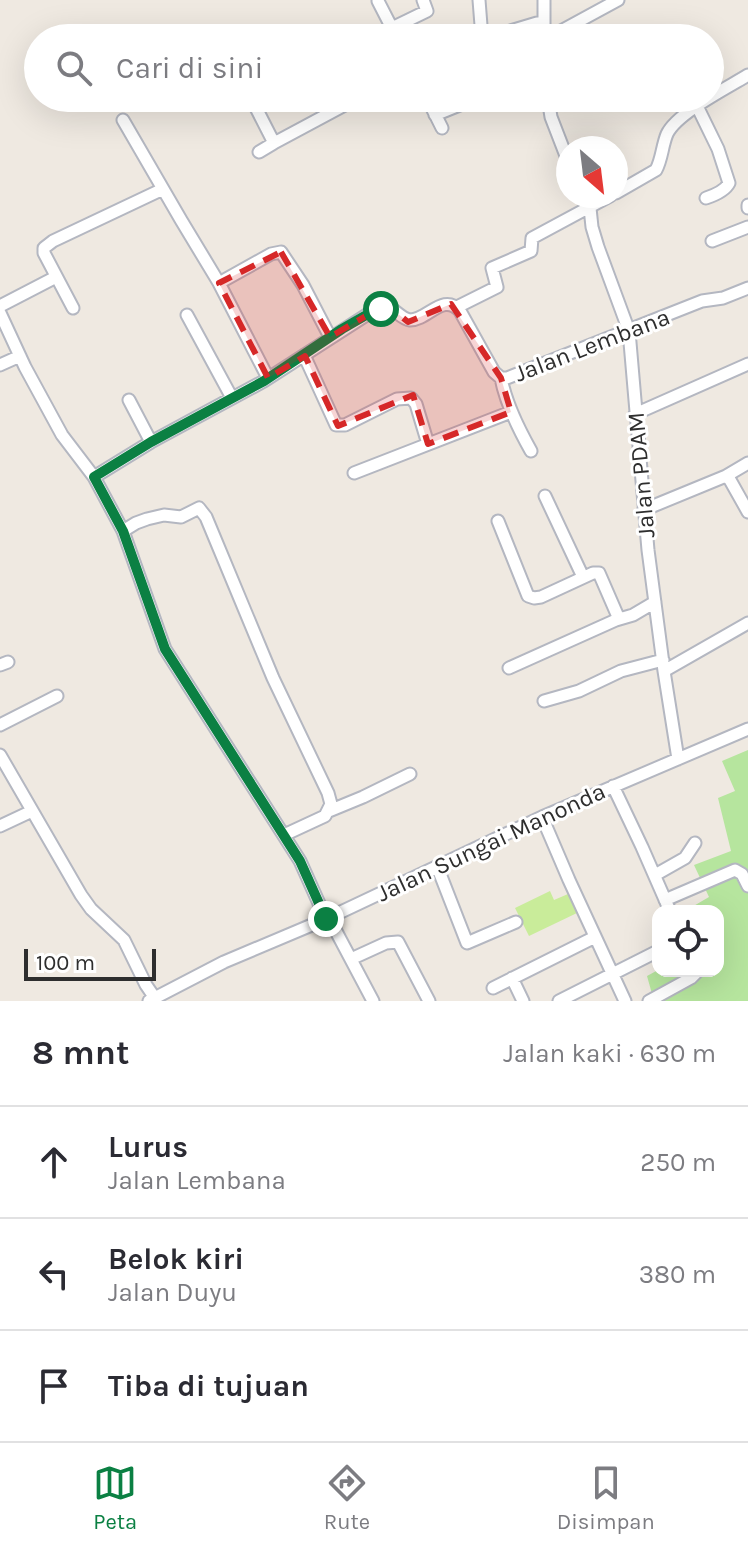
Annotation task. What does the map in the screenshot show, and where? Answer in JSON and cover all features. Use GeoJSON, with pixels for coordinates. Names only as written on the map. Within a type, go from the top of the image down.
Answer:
{"type":"FeatureCollection","features":[{"type":"Feature","properties":{"kind":"street"},"geometry":{"type":"LineString","coordinates":[[408,24],[427,12],[423,0]]}},
{"type":"Feature","properties":{"kind":"street"},"geometry":{"type":"LineString","coordinates":[[479,0],[482,24]]}},
{"type":"Feature","properties":{"kind":"street"},"geometry":{"type":"LineString","coordinates":[[528,24],[544,24],[544,0]]}},
{"type":"Feature","properties":{"kind":"street"},"geometry":{"type":"LineString","coordinates":[[573,24],[618,0]]}},
{"type":"Feature","properties":{"kind":"street"},"geometry":{"type":"LineString","coordinates":[[378,1],[390,24]]}},
{"type":"Feature","properties":{"kind":"street"},"geometry":{"type":"LineString","coordinates":[[724,90],[748,75]]}},
{"type":"Feature","properties":{"kind":"street"},"geometry":{"type":"LineString","coordinates":[[258,112],[274,143]]}},
{"type":"Feature","properties":{"kind":"street"},"geometry":{"type":"LineString","coordinates":[[259,152],[332,112]]}},
{"type":"Feature","properties":{"kind":"street"},"geometry":{"type":"LineString","coordinates":[[434,112],[442,128]]}},
{"type":"Feature","properties":{"kind":"street"},"geometry":{"type":"LineString","coordinates":[[435,115],[442,112]]}},
{"type":"Feature","properties":{"kind":"street"},"geometry":{"type":"LineString","coordinates":[[550,112],[558,136]]}},
{"type":"Feature","properties":{"kind":"street"},"geometry":{"type":"LineString","coordinates":[[628,186],[656,170],[669,130],[689,112]]}},
{"type":"Feature","properties":{"kind":"street"},"geometry":{"type":"LineString","coordinates":[[700,112],[718,149],[729,183],[717,194],[706,198]]}},
{"type":"Feature","properties":{"kind":"street"},"geometry":{"type":"LineString","coordinates":[[123,120],[219,283],[268,378]]}},
{"type":"Feature","properties":{"kind":"street"},"geometry":{"type":"LineString","coordinates":[[73,308],[43,250],[48,244],[163,189]]}},
{"type":"Feature","properties":{"kind":"street"},"geometry":{"type":"LineString","coordinates":[[94,477],[268,378],[376,310],[392,309],[412,320],[444,306],[451,304],[457,307],[497,287],[492,268],[531,251],[532,239],[589,208]]}},
{"type":"Feature","properties":{"kind":"street","name":"Jalan PDAM"},"geometry":{"type":"LineString","coordinates":[[586,210],[629,331],[644,508],[678,759]]}},
{"type":"Feature","properties":{"kind":"street"},"geometry":{"type":"LineString","coordinates":[[712,241],[748,227]]}},
{"type":"Feature","properties":{"kind":"street"},"geometry":{"type":"LineString","coordinates":[[219,283],[271,254],[281,252],[303,285],[330,337]]}},
{"type":"Feature","properties":{"kind":"street"},"geometry":{"type":"LineString","coordinates":[[0,306],[56,277]]}},
{"type":"Feature","properties":{"kind":"street","name":"Jalan Lembana"},"geometry":{"type":"LineString","coordinates":[[457,307],[494,372],[501,378],[510,378],[702,301],[723,298],[748,288]]}},
{"type":"Feature","properties":{"kind":"street"},"geometry":{"type":"LineString","coordinates":[[0,314],[62,435],[94,477],[123,531],[165,649],[284,835],[373,1001]]}},
{"type":"Feature","properties":{"kind":"street"},"geometry":{"type":"LineString","coordinates":[[187,315],[232,398]]}},
{"type":"Feature","properties":{"kind":"street"},"geometry":{"type":"LineString","coordinates":[[304,355],[338,426],[397,399],[411,398],[416,404],[428,444]]}},
{"type":"Feature","properties":{"kind":"street"},"geometry":{"type":"LineString","coordinates":[[0,365],[20,356]]}},
{"type":"Feature","properties":{"kind":"street"},"geometry":{"type":"LineString","coordinates":[[635,414],[747,366]]}},
{"type":"Feature","properties":{"kind":"street"},"geometry":{"type":"LineString","coordinates":[[501,378],[511,412],[531,451]]}},
{"type":"Feature","properties":{"kind":"street"},"geometry":{"type":"LineString","coordinates":[[129,400],[151,442]]}},
{"type":"Feature","properties":{"kind":"street"},"geometry":{"type":"LineString","coordinates":[[354,473],[511,412]]}},
{"type":"Feature","properties":{"kind":"street"},"geometry":{"type":"LineString","coordinates":[[644,508],[726,476],[748,463]]}},
{"type":"Feature","properties":{"kind":"street"},"geometry":{"type":"LineString","coordinates":[[726,476],[748,512]]}},
{"type":"Feature","properties":{"kind":"street"},"geometry":{"type":"LineString","coordinates":[[545,496],[583,577]]}},
{"type":"Feature","properties":{"kind":"street"},"geometry":{"type":"LineString","coordinates":[[123,531],[147,519],[164,515],[181,517],[197,508],[201,509],[331,804],[325,816],[284,835]]}},
{"type":"Feature","properties":{"kind":"street"},"geometry":{"type":"LineString","coordinates":[[498,521],[528,596],[541,597],[583,577],[599,573],[619,619]]}},
{"type":"Feature","properties":{"kind":"street"},"geometry":{"type":"LineString","coordinates":[[509,668],[633,615],[655,602]]}},
{"type":"Feature","properties":{"kind":"street"},"geometry":{"type":"LineString","coordinates":[[544,701],[579,691],[621,671],[663,665],[748,623]]}},
{"type":"Feature","properties":{"kind":"street"},"geometry":{"type":"LineString","coordinates":[[0,725],[57,696]]}},
{"type":"Feature","properties":{"kind":"street","name":"Jalan Sungai Manonda"},"geometry":{"type":"LineString","coordinates":[[154,1000],[224,962],[328,918],[542,817],[748,729]]}},
{"type":"Feature","properties":{"kind":"street"},"geometry":{"type":"LineString","coordinates":[[2,762],[85,901],[124,940],[154,1000]]}},
{"type":"Feature","properties":{"kind":"street"},"geometry":{"type":"LineString","coordinates":[[329,811],[410,774]]}},
{"type":"Feature","properties":{"kind":"street"},"geometry":{"type":"LineString","coordinates":[[613,786],[668,905]]}},
{"type":"Feature","properties":{"kind":"street"},"geometry":{"type":"LineString","coordinates":[[0,826],[32,811]]}},
{"type":"Feature","properties":{"kind":"street"},"geometry":{"type":"LineString","coordinates":[[542,817],[625,1001]]}},
{"type":"Feature","properties":{"kind":"street"},"geometry":{"type":"LineString","coordinates":[[655,875],[685,858],[695,843]]}},
{"type":"Feature","properties":{"kind":"street"},"geometry":{"type":"LineString","coordinates":[[437,866],[466,942],[516,922]]}},
{"type":"Feature","properties":{"kind":"street"},"geometry":{"type":"LineString","coordinates":[[670,905],[735,870],[742,874],[748,886]]}},
{"type":"Feature","properties":{"kind":"street"},"geometry":{"type":"LineString","coordinates":[[493,988],[595,937]]}},
{"type":"Feature","properties":{"kind":"street"},"geometry":{"type":"LineString","coordinates":[[351,959],[396,941],[403,948],[429,1001]]}},
{"type":"Feature","properties":{"kind":"street"},"geometry":{"type":"LineString","coordinates":[[559,1001],[652,954]]}},
{"type":"Feature","properties":{"kind":"street"},"geometry":{"type":"LineString","coordinates":[[649,1001],[692,977]]}},
{"type":"Feature","properties":{"kind":"street"},"geometry":{"type":"LineString","coordinates":[[512,978],[523,1001]]}},
{"type":"Feature","properties":{"kind":"highlighted area"},"geometry":{"type":"Polygon","coordinates":[[[281,252],[330,337],[376,310],[392,309],[408,322],[451,304],[501,378],[511,412],[428,444],[413,395],[338,426],[305,356],[268,378],[219,283],[281,252]]]}},
{"type":"Feature","properties":{"kind":"green space"},"geometry":{"type":"Polygon","coordinates":[[[748,750],[748,1001],[654,1001],[647,976],[652,973],[652,977],[724,977],[724,905],[695,905],[709,897],[694,865],[731,851],[718,798],[735,791],[722,761],[748,750]]]}},
{"type":"Feature","properties":{"kind":"green space"},"geometry":{"type":"Polygon","coordinates":[[[550,891],[554,900],[568,894],[577,913],[529,936],[515,908],[550,891]]]}},
{"type":"Feature","properties":{"kind":"route"},"geometry":{"type":"LineString","coordinates":[[326,919],[300,861],[165,649],[123,531],[94,477],[151,442],[264,381],[342,329],[381,309]]}}]}
